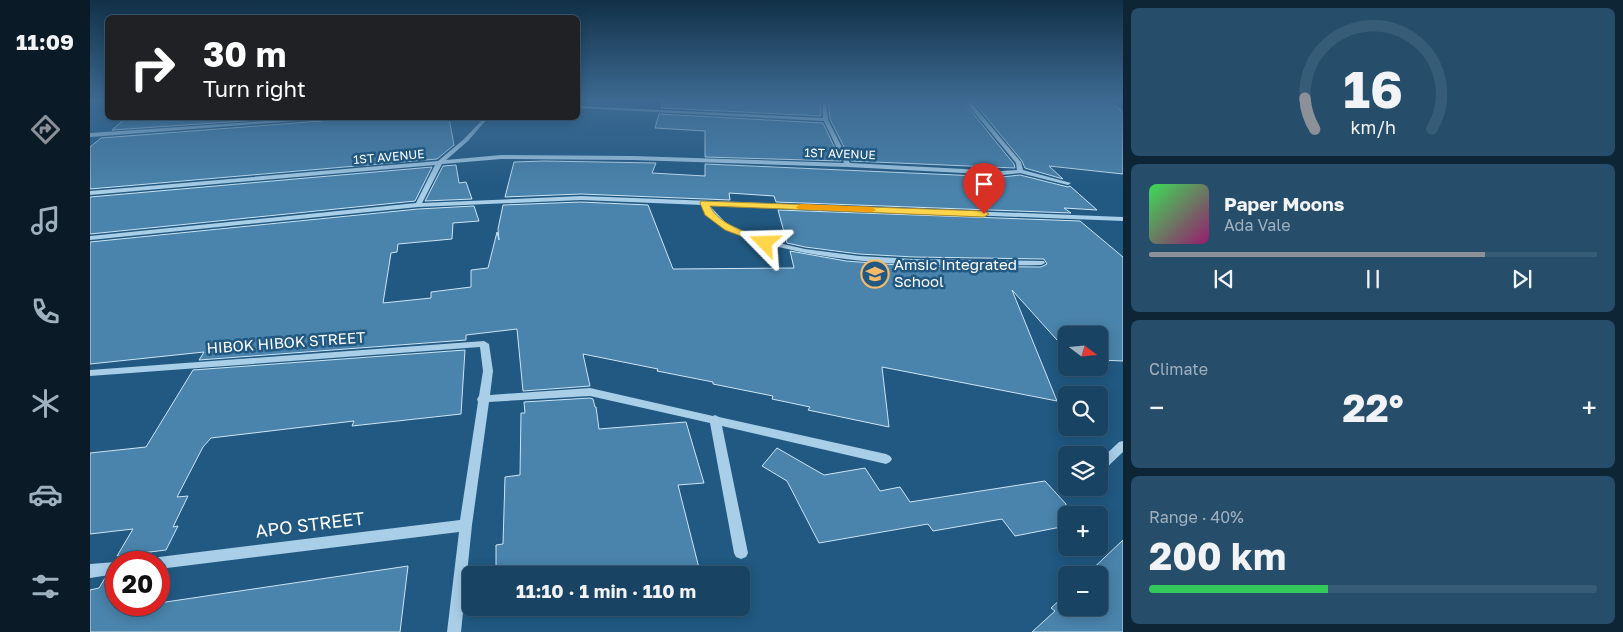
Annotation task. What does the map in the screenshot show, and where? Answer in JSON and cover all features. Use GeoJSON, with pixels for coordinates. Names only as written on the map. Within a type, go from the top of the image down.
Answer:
{"type":"FeatureCollection","features":[{"type":"Feature","properties":{"kind":"street"},"geometry":{"type":"LineString","coordinates":[[90,135],[165,129]]}},
{"type":"Feature","properties":{"kind":"street"},"geometry":{"type":"LineString","coordinates":[[418,205],[438,164],[476,129]]}},
{"type":"Feature","properties":{"kind":"street"},"geometry":{"type":"LineString","coordinates":[[831,129],[848,165]]}},
{"type":"Feature","properties":{"kind":"street"},"geometry":{"type":"LineString","coordinates":[[990,129],[1018,164],[1020,171],[1068,183]]}},
{"type":"Feature","properties":{"kind":"street","name":"1ST AVENUE"},"geometry":{"type":"LineString","coordinates":[[90,193],[502,157],[633,158],[848,165],[1002,173],[1020,171]]}},
{"type":"Feature","properties":{"kind":"street"},"geometry":{"type":"LineString","coordinates":[[90,238],[418,205],[581,198],[1123,219]]}},
{"type":"Feature","properties":{"kind":"street"},"geometry":{"type":"LineString","coordinates":[[704,203],[708,213],[728,228],[765,243],[810,253],[870,260],[972,264],[1041,263]]}},
{"type":"Feature","properties":{"kind":"street","name":"HIBOK HIBOK STREET"},"geometry":{"type":"LineString","coordinates":[[90,373],[484,344],[488,371],[482,399]]}},
{"type":"Feature","properties":{"kind":"street"},"geometry":{"type":"LineString","coordinates":[[454,632],[482,399],[590,392],[886,459]]}},
{"type":"Feature","properties":{"kind":"street"},"geometry":{"type":"LineString","coordinates":[[715,419],[741,553]]}},
{"type":"Feature","properties":{"kind":"street"},"geometry":{"type":"LineString","coordinates":[[1108,459],[1123,445]]}},
{"type":"Feature","properties":{"kind":"street","name":"APO STREET"},"geometry":{"type":"LineString","coordinates":[[170,562],[466,525]]}},
{"type":"Feature","properties":{"kind":"street"},"geometry":{"type":"LineString","coordinates":[[90,571],[105,569]]}},
{"type":"Feature","properties":{"kind":"building"},"geometry":{"type":"Polygon","coordinates":[[[212,129],[451,129],[454,145],[437,159],[90,189],[90,147],[101,138],[212,129]]]}},
{"type":"Feature","properties":{"kind":"building"},"geometry":{"type":"Polygon","coordinates":[[[680,129],[826,129],[841,161],[705,157],[705,131],[680,129]]]}},
{"type":"Feature","properties":{"kind":"building"},"geometry":{"type":"Polygon","coordinates":[[[835,129],[986,129],[1014,164],[1015,168],[851,161],[835,129]]]}},
{"type":"Feature","properties":{"kind":"building"},"geometry":{"type":"Polygon","coordinates":[[[996,129],[1123,129],[1123,174],[1049,166],[1063,179],[1025,168],[1022,161],[996,129]]]}},
{"type":"Feature","properties":{"kind":"building"},"geometry":{"type":"Polygon","coordinates":[[[514,162],[656,163],[652,173],[705,176],[705,164],[1002,177],[1020,175],[1070,186],[1097,210],[1064,208],[1071,213],[776,202],[774,196],[729,193],[730,200],[581,194],[505,197],[514,162]]]}},
{"type":"Feature","properties":{"kind":"building"},"geometry":{"type":"Polygon","coordinates":[[[456,165],[459,183],[466,182],[472,199],[425,201],[443,166],[456,165]]]}},
{"type":"Feature","properties":{"kind":"building"},"geometry":{"type":"Polygon","coordinates":[[[432,167],[415,201],[90,234],[90,197],[432,167]]]}},
{"type":"Feature","properties":{"kind":"building"},"geometry":{"type":"Polygon","coordinates":[[[581,202],[648,205],[673,269],[794,268],[790,251],[846,261],[911,266],[1041,267],[1047,264],[1044,259],[914,257],[859,254],[805,247],[787,243],[778,210],[1080,221],[1123,257],[1123,361],[1108,360],[1108,326],[1058,326],[1058,341],[1012,290],[1057,401],[882,367],[889,427],[808,410],[810,407],[772,399],[773,396],[657,371],[658,369],[583,354],[590,386],[523,391],[517,329],[466,335],[466,340],[199,360],[204,352],[90,364],[90,242],[418,209],[474,206],[479,221],[453,223],[452,239],[398,244],[397,252],[391,253],[383,303],[431,298],[431,292],[471,287],[471,270],[488,268],[497,232],[499,240],[498,229],[503,205],[581,202]]]}},
{"type":"Feature","properties":{"kind":"building"},"geometry":{"type":"Polygon","coordinates":[[[465,350],[461,414],[352,426],[354,421],[211,438],[203,447],[177,497],[188,496],[173,527],[178,526],[166,550],[120,551],[133,529],[90,534],[90,453],[146,447],[193,370],[465,350]]]}},
{"type":"Feature","properties":{"kind":"building"},"geometry":{"type":"Polygon","coordinates":[[[593,399],[599,429],[686,422],[704,483],[678,485],[698,566],[496,566],[496,545],[503,544],[505,477],[520,475],[521,413],[525,413],[524,402],[593,399]]]}},
{"type":"Feature","properties":{"kind":"building"},"geometry":{"type":"Polygon","coordinates":[[[777,448],[824,475],[865,468],[880,491],[900,487],[910,502],[1045,481],[1066,506],[1058,506],[1058,528],[1015,536],[1002,519],[933,531],[928,524],[819,543],[787,481],[762,466],[777,448]]]}},
{"type":"Feature","properties":{"kind":"building"},"geometry":{"type":"Polygon","coordinates":[[[1123,540],[1123,632],[1032,632],[1055,611],[1051,608],[1058,601],[1058,616],[1108,616],[1108,566],[1096,566],[1123,540]]]}},
{"type":"Feature","properties":{"kind":"building"},"geometry":{"type":"Polygon","coordinates":[[[408,566],[400,632],[90,632],[90,590],[99,588],[105,578],[105,616],[170,616],[170,601],[408,566]]]}},
{"type":"Feature","properties":{"kind":"slow traffic"},"geometry":{"type":"LineString","coordinates":[[801,207],[872,210]]}},
{"type":"Feature","properties":{"kind":"place","name":"Amsic Integrated School"},"geometry":{"type":"Point","coordinates":[875,274]}},
{"type":"Feature","properties":{"kind":"route"},"geometry":{"type":"LineString","coordinates":[[765,243],[728,228],[708,213],[704,203],[984,214]]}}]}
